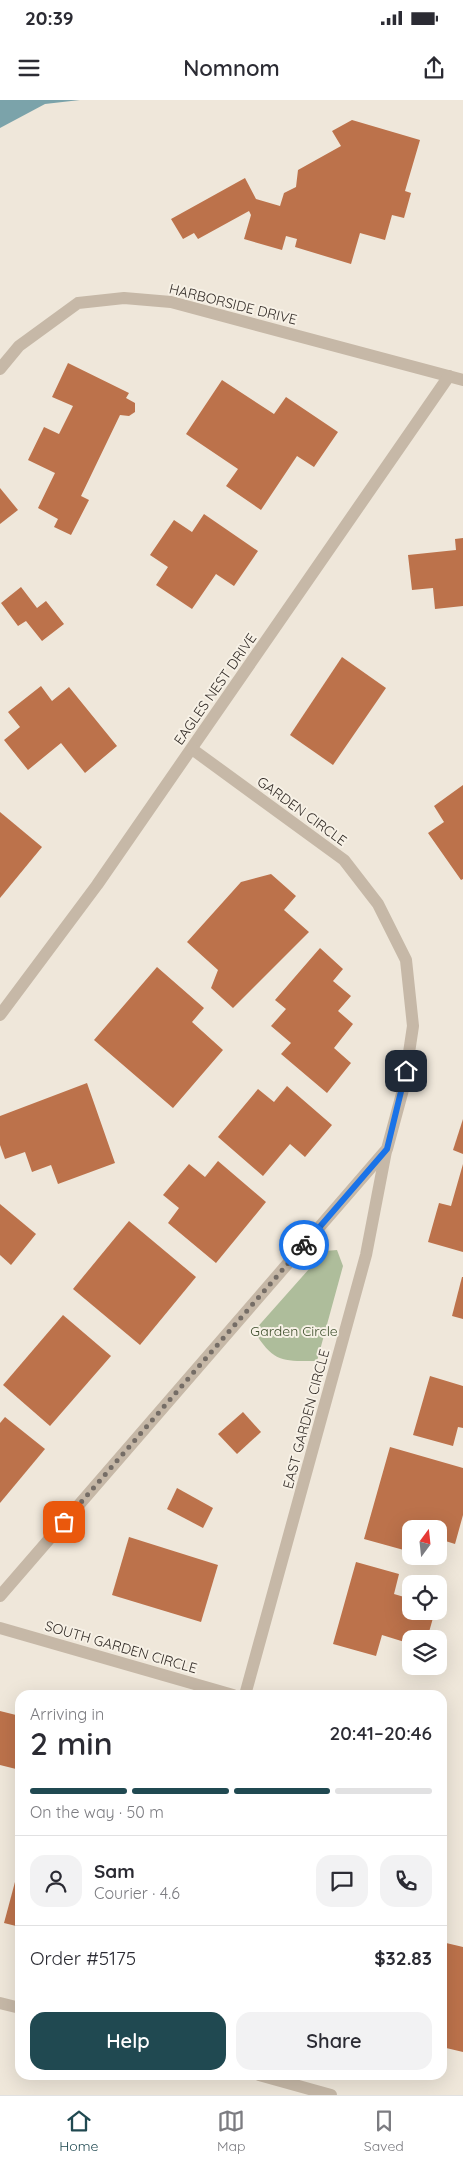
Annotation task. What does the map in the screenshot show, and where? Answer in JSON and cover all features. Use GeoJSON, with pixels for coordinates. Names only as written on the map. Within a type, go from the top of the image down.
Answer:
{"type":"FeatureCollection","features":[{"type":"Feature","properties":{"kind":"street","name":"HARBORSIDE DRIVE"},"geometry":{"type":"LineString","coordinates":[[0,369],[19,346],[78,303],[124,298],[171,302],[463,380]]}},
{"type":"Feature","properties":{"kind":"street","name":"EAGLES NEST DRIVE"},"geometry":{"type":"LineString","coordinates":[[2,1009],[97,885],[449,376]]}},
{"type":"Feature","properties":{"kind":"street","name":"GARDEN CIRCLE"},"geometry":{"type":"LineString","coordinates":[[0,1596],[387,1149],[404,1086],[414,1026],[406,960],[378,904],[344,860],[192,749]]}},
{"type":"Feature","properties":{"kind":"street","name":"EAST GARDEN CIRCLE"},"geometry":{"type":"LineString","coordinates":[[246,1690],[366,1255],[387,1149]]}},
{"type":"Feature","properties":{"kind":"street","name":"SOUTH GARDEN CIRCLE"},"geometry":{"type":"LineString","coordinates":[[0,1628],[216,1690]]}},
{"type":"Feature","properties":{"kind":"street"},"geometry":{"type":"LineString","coordinates":[[0,2003],[15,2007]]}},
{"type":"Feature","properties":{"kind":"street"},"geometry":{"type":"LineString","coordinates":[[277,2080],[331,2095]]}},
{"type":"Feature","properties":{"kind":"green space","name":"Garden Circle"},"geometry":{"type":"Polygon","coordinates":[[[337,1250],[343,1266],[317,1361],[287,1360],[273,1355],[254,1331],[325,1251],[337,1250]]]}},
{"type":"Feature","properties":{"kind":"water"},"geometry":{"type":"Polygon","coordinates":[[[0,100],[80,100],[45,104],[0,128],[0,100]]]}},
{"type":"Feature","properties":{"kind":"building"},"geometry":{"type":"Polygon","coordinates":[[[352,120],[420,140],[405,191],[411,193],[404,218],[392,215],[385,240],[360,233],[351,264],[295,247],[297,239],[286,236],[282,250],[244,239],[251,215],[249,211],[198,239],[194,233],[183,239],[171,219],[245,178],[256,199],[280,206],[284,193],[296,187],[298,170],[341,146],[332,131],[352,120]]]}},
{"type":"Feature","properties":{"kind":"building"},"geometry":{"type":"Polygon","coordinates":[[[68,363],[129,393],[126,398],[135,403],[135,412],[129,416],[120,415],[81,496],[89,500],[71,535],[54,527],[58,519],[38,508],[55,473],[28,460],[44,427],[59,434],[73,406],[52,397],[68,363]]]}},
{"type":"Feature","properties":{"kind":"building"},"geometry":{"type":"Polygon","coordinates":[[[222,380],[274,414],[286,397],[338,432],[314,467],[297,456],[261,510],[226,486],[238,469],[186,434],[222,380]]]}},
{"type":"Feature","properties":{"kind":"building"},"geometry":{"type":"Polygon","coordinates":[[[0,488],[18,510],[0,524],[0,488]]]}},
{"type":"Feature","properties":{"kind":"building"},"geometry":{"type":"Polygon","coordinates":[[[204,514],[258,551],[234,586],[216,574],[192,609],[156,585],[168,567],[150,555],[174,520],[192,532],[204,514]]]}},
{"type":"Feature","properties":{"kind":"building"},"geometry":{"type":"Polygon","coordinates":[[[463,538],[463,606],[435,609],[433,588],[412,590],[408,555],[456,550],[455,539],[463,538]]]}},
{"type":"Feature","properties":{"kind":"building"},"geometry":{"type":"Polygon","coordinates":[[[21,587],[37,608],[46,601],[64,624],[42,641],[26,621],[18,626],[1,603],[21,587]]]}},
{"type":"Feature","properties":{"kind":"building"},"geometry":{"type":"Polygon","coordinates":[[[342,657],[386,688],[333,765],[290,735],[342,657]]]}},
{"type":"Feature","properties":{"kind":"building"},"geometry":{"type":"Polygon","coordinates":[[[41,686],[52,701],[69,687],[117,746],[85,773],[61,743],[28,770],[4,740],[20,727],[8,712],[41,686]]]}},
{"type":"Feature","properties":{"kind":"building"},"geometry":{"type":"Polygon","coordinates":[[[463,785],[463,879],[461,880],[428,833],[444,822],[434,806],[463,785]]]}},
{"type":"Feature","properties":{"kind":"building"},"geometry":{"type":"Polygon","coordinates":[[[0,812],[42,847],[0,898],[0,812]]]}},
{"type":"Feature","properties":{"kind":"building"},"geometry":{"type":"Polygon","coordinates":[[[271,874],[296,896],[284,910],[309,932],[233,1008],[211,988],[218,970],[187,942],[241,882],[271,874]]]}},
{"type":"Feature","properties":{"kind":"building"},"geometry":{"type":"Polygon","coordinates":[[[320,948],[343,969],[333,981],[351,996],[338,1011],[353,1024],[334,1048],[351,1063],[327,1093],[281,1054],[291,1043],[271,1026],[286,1009],[275,1000],[320,948]]]}},
{"type":"Feature","properties":{"kind":"building"},"geometry":{"type":"Polygon","coordinates":[[[157,967],[204,1008],[192,1022],[223,1050],[173,1108],[94,1040],[157,967]]]}},
{"type":"Feature","properties":{"kind":"building"},"geometry":{"type":"Polygon","coordinates":[[[87,1083],[115,1163],[58,1184],[51,1165],[32,1172],[25,1152],[5,1159],[0,1145],[0,1116],[87,1083]]]}},
{"type":"Feature","properties":{"kind":"building"},"geometry":{"type":"Polygon","coordinates":[[[287,1086],[332,1125],[305,1157],[290,1144],[263,1176],[218,1137],[258,1089],[274,1102],[287,1086]]]}},
{"type":"Feature","properties":{"kind":"building"},"geometry":{"type":"Polygon","coordinates":[[[463,1119],[463,1154],[453,1150],[463,1119]]]}},
{"type":"Feature","properties":{"kind":"building"},"geometry":{"type":"Polygon","coordinates":[[[218,1161],[266,1202],[216,1263],[168,1223],[179,1208],[163,1195],[189,1164],[205,1177],[218,1161]]]}},
{"type":"Feature","properties":{"kind":"building"},"geometry":{"type":"Polygon","coordinates":[[[463,1164],[463,1252],[428,1242],[439,1203],[451,1206],[463,1164]]]}},
{"type":"Feature","properties":{"kind":"building"},"geometry":{"type":"Polygon","coordinates":[[[0,1204],[36,1234],[11,1265],[0,1255],[0,1204]]]}},
{"type":"Feature","properties":{"kind":"building"},"geometry":{"type":"Polygon","coordinates":[[[129,1221],[196,1277],[140,1345],[73,1289],[129,1221]]]}},
{"type":"Feature","properties":{"kind":"building"},"geometry":{"type":"Polygon","coordinates":[[[463,1277],[463,1319],[452,1316],[463,1277]]]}},
{"type":"Feature","properties":{"kind":"building"},"geometry":{"type":"Polygon","coordinates":[[[63,1315],[111,1356],[50,1426],[3,1385],[63,1315]]]}},
{"type":"Feature","properties":{"kind":"building"},"geometry":{"type":"Polygon","coordinates":[[[430,1376],[463,1386],[463,1428],[458,1427],[453,1446],[413,1435],[430,1376]]]}},
{"type":"Feature","properties":{"kind":"building"},"geometry":{"type":"Polygon","coordinates":[[[243,1412],[261,1432],[237,1454],[218,1434],[243,1412]]]}},
{"type":"Feature","properties":{"kind":"building"},"geometry":{"type":"Polygon","coordinates":[[[5,1417],[45,1449],[0,1503],[0,1423],[5,1417]]]}},
{"type":"Feature","properties":{"kind":"building"},"geometry":{"type":"Polygon","coordinates":[[[390,1447],[463,1468],[463,1515],[455,1544],[448,1542],[448,1520],[402,1520],[402,1550],[364,1539],[390,1447]]]}},
{"type":"Feature","properties":{"kind":"building"},"geometry":{"type":"Polygon","coordinates":[[[177,1488],[213,1508],[203,1528],[167,1509],[177,1488]]]}},
{"type":"Feature","properties":{"kind":"building"},"geometry":{"type":"Polygon","coordinates":[[[129,1537],[218,1565],[201,1622],[112,1595],[129,1537]]]}},
{"type":"Feature","properties":{"kind":"building"},"geometry":{"type":"Polygon","coordinates":[[[356,1562],[399,1574],[394,1594],[402,1596],[402,1620],[432,1620],[430,1630],[402,1630],[402,1641],[382,1635],[376,1656],[333,1644],[356,1562]]]}},
{"type":"Feature","properties":{"kind":"building"},"geometry":{"type":"Polygon","coordinates":[[[0,1711],[15,1715],[15,1769],[0,1765],[0,1711]]]}},
{"type":"Feature","properties":{"kind":"building"},"geometry":{"type":"Polygon","coordinates":[[[15,1882],[15,1926],[4,1923],[15,1882]]]}},
{"type":"Feature","properties":{"kind":"building"},"geometry":{"type":"Polygon","coordinates":[[[447,1943],[463,1947],[463,2052],[447,2048],[447,1943]]]}},
{"type":"Feature","properties":{"kind":"way so far"},"geometry":{"type":"LineString","coordinates":[[64,1522],[304,1245]]}},
{"type":"Feature","properties":{"kind":"route"},"geometry":{"type":"LineString","coordinates":[[304,1245],[387,1149],[404,1086],[406,1071]]}}]}
